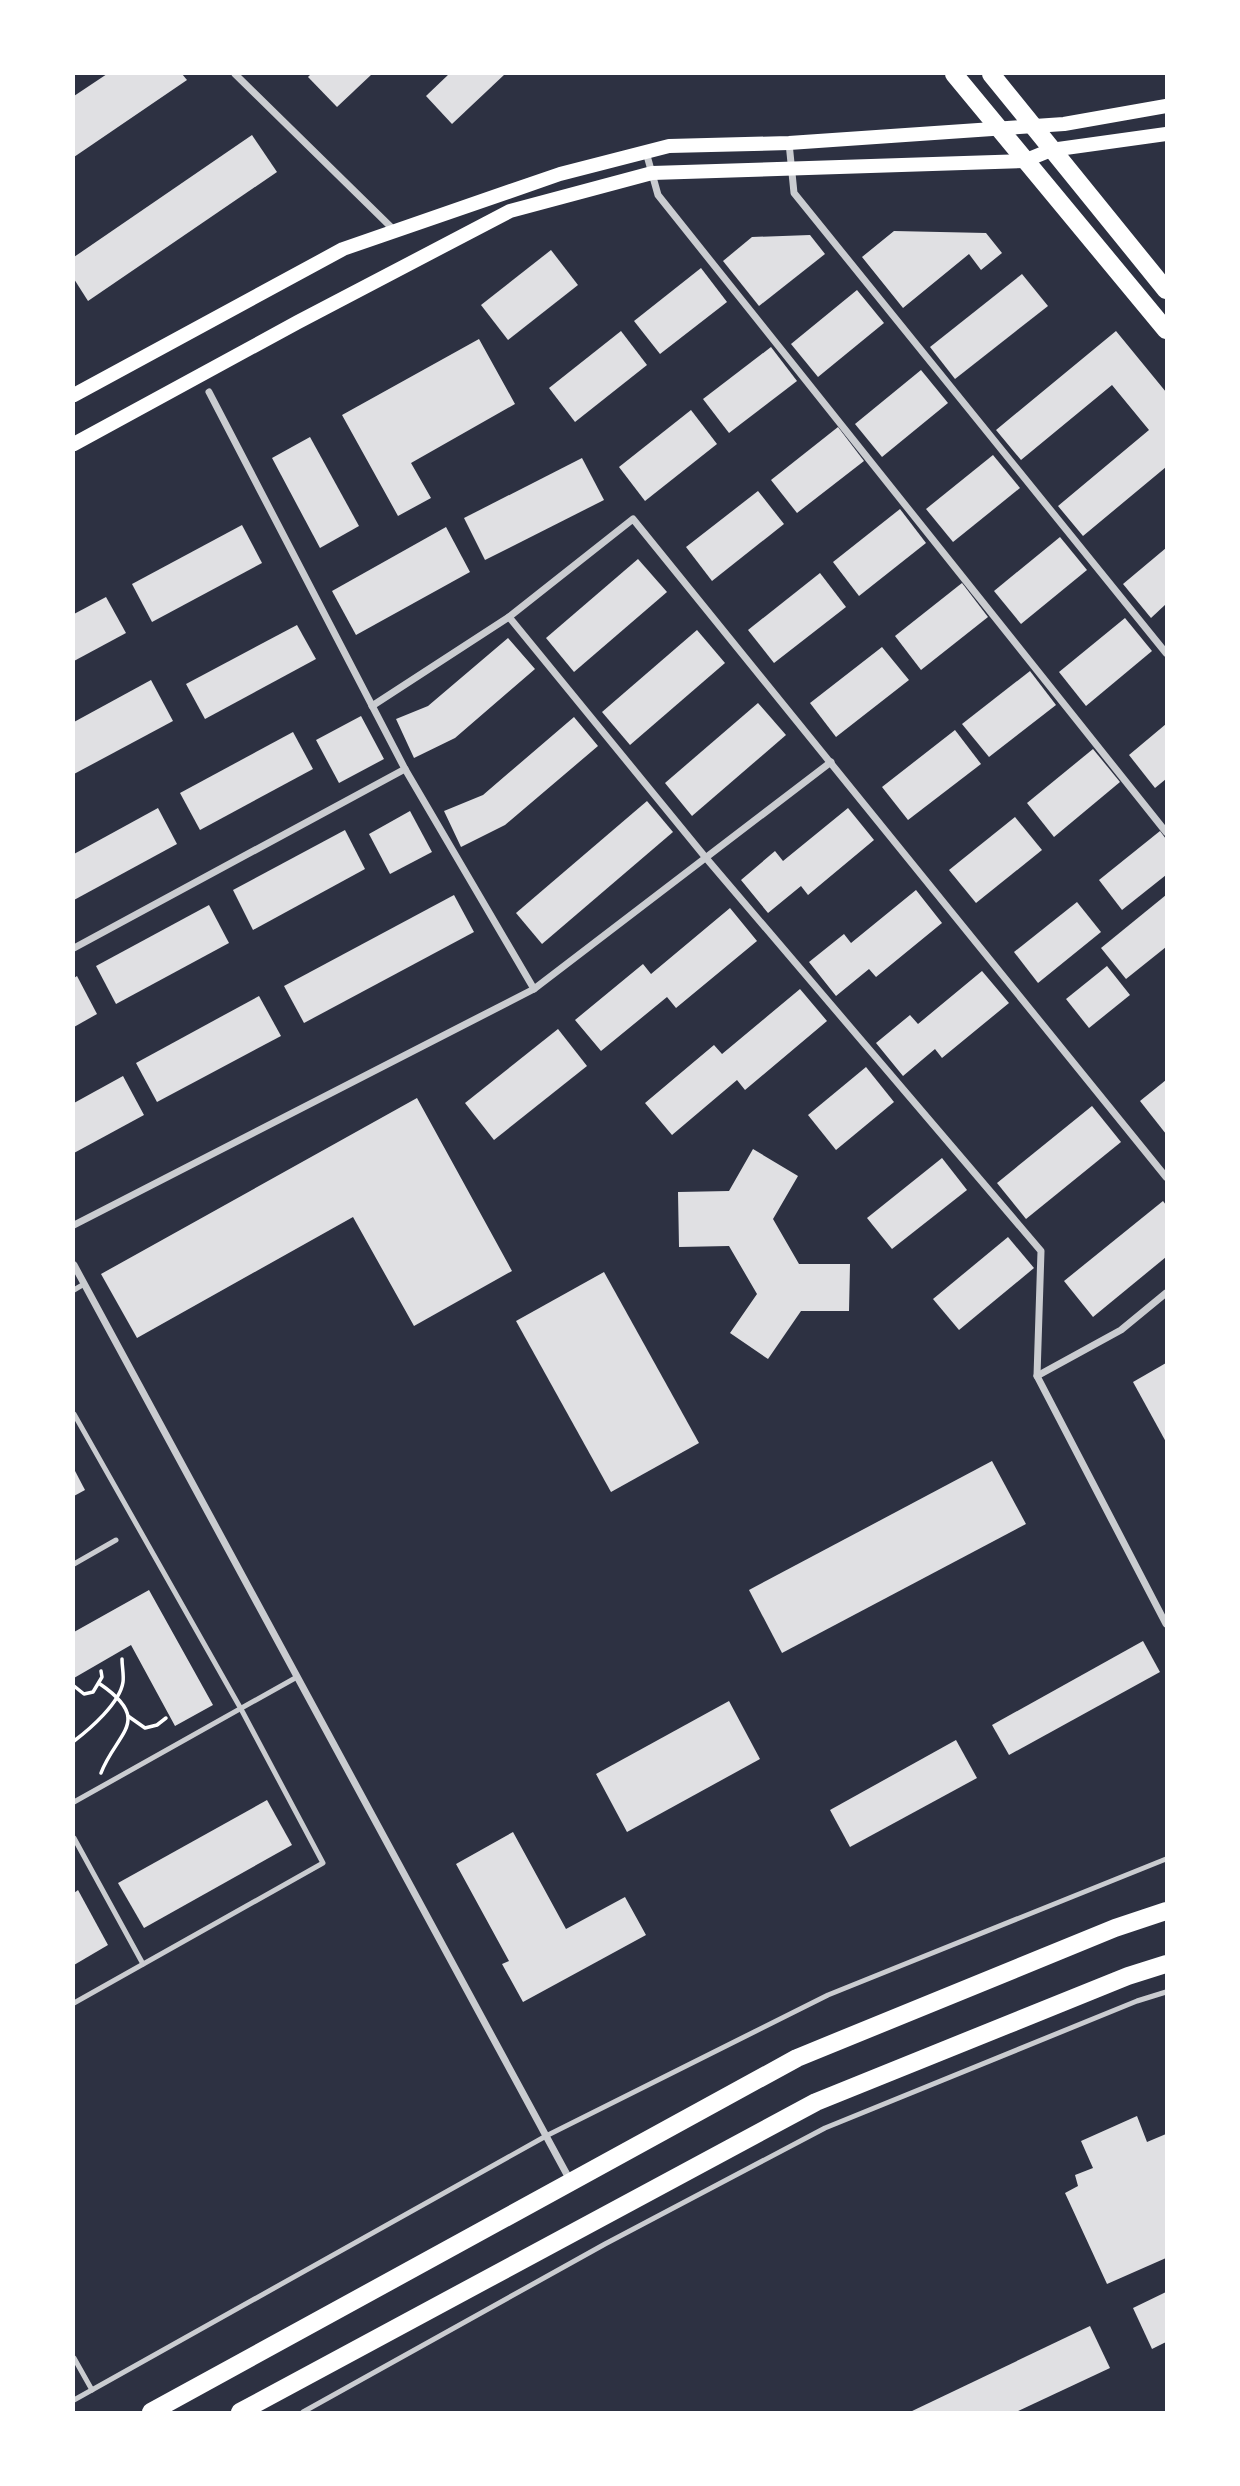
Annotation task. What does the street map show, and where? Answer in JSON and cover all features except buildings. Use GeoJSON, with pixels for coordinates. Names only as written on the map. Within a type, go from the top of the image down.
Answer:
{"type":"FeatureCollection","features":[{"type":"Feature","properties":{"kind":"main road"},"geometry":{"type":"LineString","coordinates":[[954,74],[1167,330]]}},
{"type":"Feature","properties":{"kind":"main road"},"geometry":{"type":"LineString","coordinates":[[991,74],[1167,290]]}},
{"type":"Feature","properties":{"kind":"main road"},"geometry":{"type":"LineString","coordinates":[[74,395],[343,249],[559,174],[669,146],[789,143],[1064,124],[1167,106]]}},
{"type":"Feature","properties":{"kind":"main road"},"geometry":{"type":"LineString","coordinates":[[74,444],[510,211],[652,173],[1024,161],[1051,150],[1167,134]]}},
{"type":"Feature","properties":{"kind":"main road"},"geometry":{"type":"LineString","coordinates":[[151,2413],[797,2058],[1115,1928],[1167,1911]]}},
{"type":"Feature","properties":{"kind":"main road"},"geometry":{"type":"LineString","coordinates":[[240,2413],[816,2102],[1128,1976],[1167,1964]]}},
{"type":"Feature","properties":{"kind":"street"},"geometry":{"type":"LineString","coordinates":[[235,74],[394,231]]}},
{"type":"Feature","properties":{"kind":"street"},"geometry":{"type":"LineString","coordinates":[[789,143],[794,193],[1167,653]]}},
{"type":"Feature","properties":{"kind":"street"},"geometry":{"type":"LineString","coordinates":[[646,152],[658,195],[1167,832]]}},
{"type":"Feature","properties":{"kind":"street"},"geometry":{"type":"LineString","coordinates":[[209,392],[405,769],[534,989]]}},
{"type":"Feature","properties":{"kind":"street"},"geometry":{"type":"LineString","coordinates":[[372,706],[509,617],[633,519],[1167,1177]]}},
{"type":"Feature","properties":{"kind":"street"},"geometry":{"type":"LineString","coordinates":[[509,617],[706,858],[1041,1251],[1037,1376],[1167,1624]]}},
{"type":"Feature","properties":{"kind":"street"},"geometry":{"type":"LineString","coordinates":[[74,1224],[534,989],[831,762]]}},
{"type":"Feature","properties":{"kind":"street"},"geometry":{"type":"LineString","coordinates":[[74,948],[405,769]]}},
{"type":"Feature","properties":{"kind":"street"},"geometry":{"type":"LineString","coordinates":[[74,1265],[571,2182]]}},
{"type":"Feature","properties":{"kind":"street"},"geometry":{"type":"LineString","coordinates":[[1037,1376],[1121,1330],[1167,1293]]}},
{"type":"Feature","properties":{"kind":"lane"},"geometry":{"type":"LineString","coordinates":[[74,1290],[84,1284]]}},
{"type":"Feature","properties":{"kind":"lane"},"geometry":{"type":"LineString","coordinates":[[74,1414],[241,1709],[323,1863],[74,2003]]}},
{"type":"Feature","properties":{"kind":"lane"},"geometry":{"type":"LineString","coordinates":[[74,1564],[116,1540]]}},
{"type":"Feature","properties":{"kind":"lane"},"geometry":{"type":"LineString","coordinates":[[74,1802],[298,1678]]}},
{"type":"Feature","properties":{"kind":"lane"},"geometry":{"type":"LineString","coordinates":[[74,1838],[143,1964]]}},
{"type":"Feature","properties":{"kind":"lane"},"geometry":{"type":"LineString","coordinates":[[74,2400],[546,2136],[828,1995],[1167,1859]]}},
{"type":"Feature","properties":{"kind":"lane"},"geometry":{"type":"LineString","coordinates":[[303,2413],[605,2244],[825,2128],[1137,2001],[1167,1992]]}},
{"type":"Feature","properties":{"kind":"lane"},"geometry":{"type":"LineString","coordinates":[[74,2358],[92,2390]]}},
{"type":"Feature","properties":{"kind":"path"},"geometry":{"type":"LineString","coordinates":[[74,1741],[104,1714],[117,1696],[123,1684],[122,1659]]}},
{"type":"Feature","properties":{"kind":"path"},"geometry":{"type":"LineString","coordinates":[[74,1686],[84,1694],[93,1692],[100,1684],[102,1671]]}},
{"type":"Feature","properties":{"kind":"path"},"geometry":{"type":"LineString","coordinates":[[100,1684],[117,1696],[128,1716],[145,1728],[157,1725],[166,1718]]}},
{"type":"Feature","properties":{"kind":"path"},"geometry":{"type":"LineString","coordinates":[[98,1788],[101,1770],[124,1734],[128,1716]]}}]}
